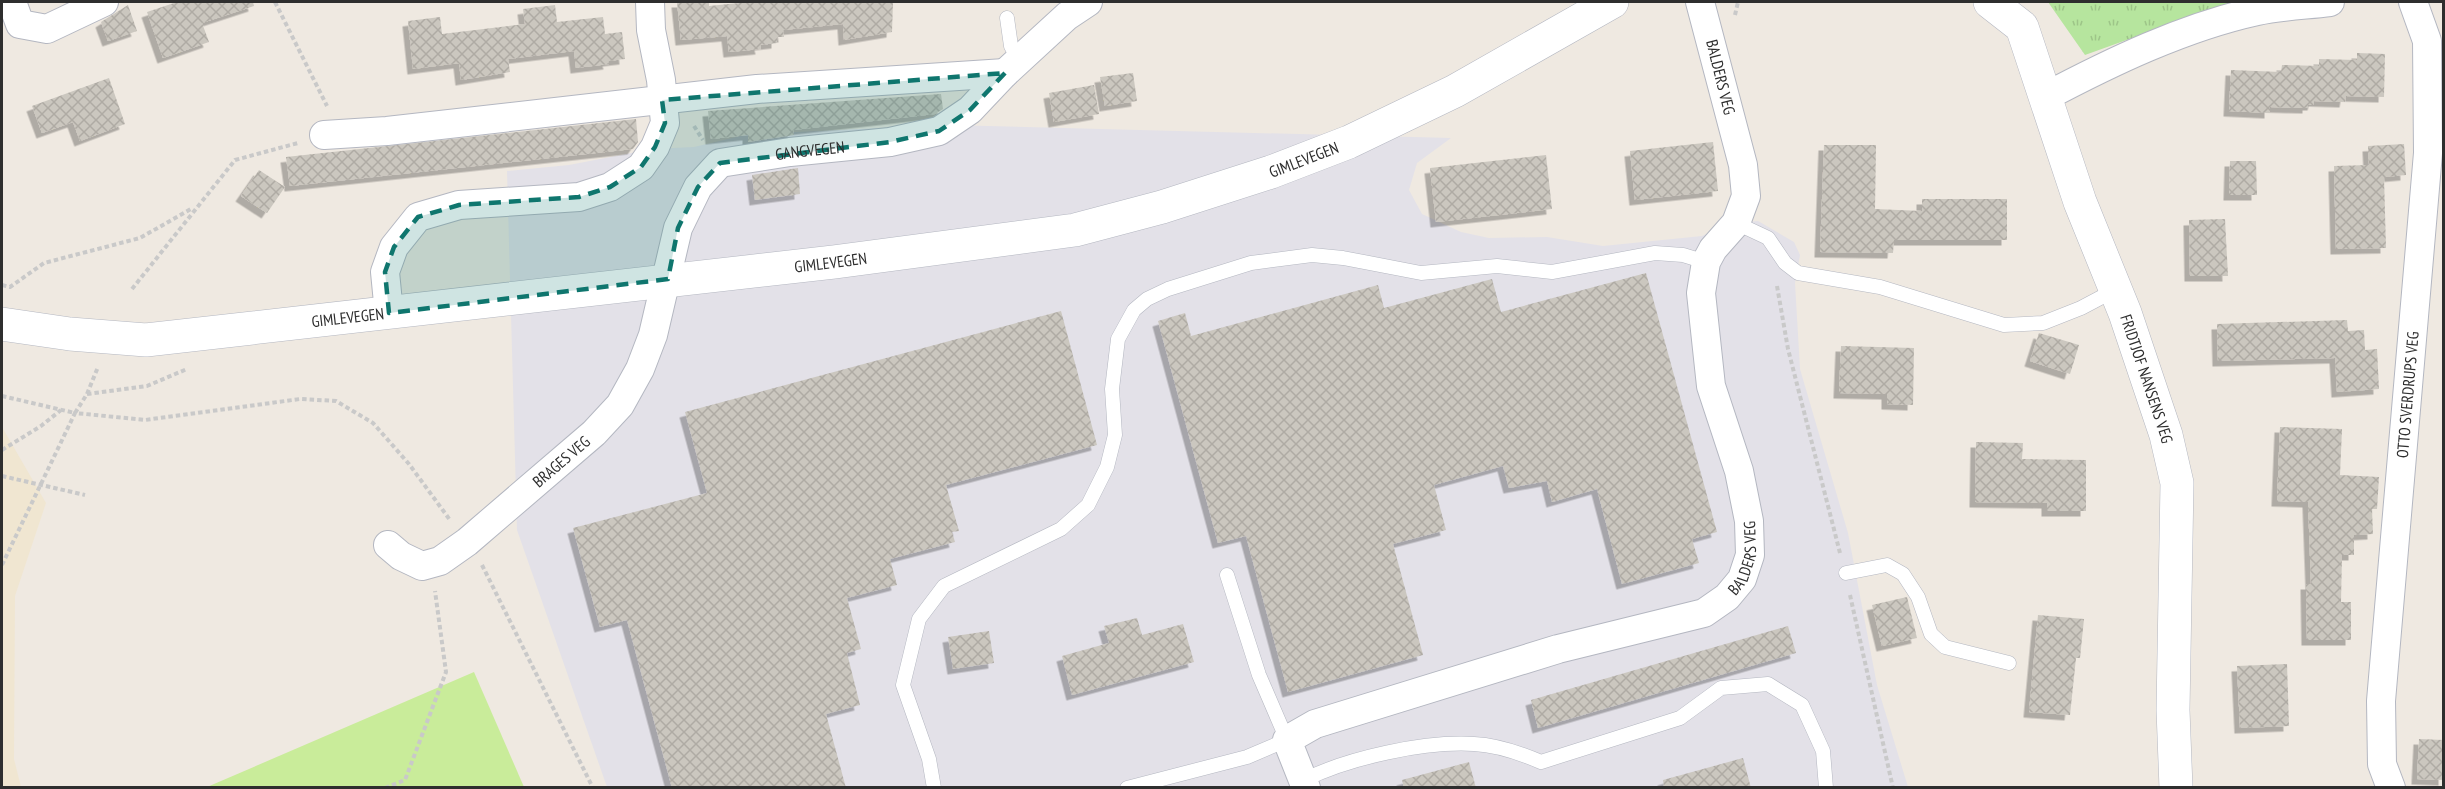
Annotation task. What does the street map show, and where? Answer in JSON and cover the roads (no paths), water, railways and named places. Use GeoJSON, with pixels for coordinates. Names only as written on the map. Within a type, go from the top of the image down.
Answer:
{"type":"FeatureCollection","features":[{"type":"Feature","properties":{"kind":"street"},"geometry":{"type":"LineString","coordinates":[[12,2],[20,24],[47,29],[104,2]]}},
{"type":"Feature","properties":{"kind":"street"},"geometry":{"type":"LineString","coordinates":[[389,313],[384,272],[394,247],[418,217],[459,205],[579,197],[610,187],[641,167],[655,147],[664,123],[668,99],[651,30],[650,2]]}},
{"type":"Feature","properties":{"kind":"street","name":"GANGVEGEN"},"geometry":{"type":"LineString","coordinates":[[668,279],[678,228],[698,187],[720,163],[789,152],[890,142],[939,130],[970,111],[1012,67],[1067,16],[1088,2]]}},
{"type":"Feature","properties":{"kind":"street","name":"GIMLEVEGEN"},"geometry":{"type":"LineString","coordinates":[[2,324],[70,334],[146,340],[967,246],[1076,230],[1162,207],[1272,172],[1349,141],[1455,91],[1612,2]]}},
{"type":"Feature","properties":{"kind":"street","name":"BALDERS VEG"},"geometry":{"type":"LineString","coordinates":[[1287,740],[1315,724],[1472,675],[1558,649],[1704,613],[1728,597],[1747,567],[1750,555],[1749,521],[1738,471],[1711,386],[1701,293],[1706,262],[1721,238],[1736,223],[1746,196],[1743,165],[1700,2]]}},
{"type":"Feature","properties":{"kind":"street","name":"FRIDTJOF NANSENS VEG"},"geometry":{"type":"LineString","coordinates":[[1990,2],[2022,27],[2080,202],[2115,290],[2166,435],[2177,483],[2173,710],[2176,788]]}},
{"type":"Feature","properties":{"kind":"street"},"geometry":{"type":"LineString","coordinates":[[2045,97],[2151,47],[2203,27],[2257,11],[2330,2]]}},
{"type":"Feature","properties":{"kind":"street","name":"OTTO SVERDRUPS VEG"},"geometry":{"type":"LineString","coordinates":[[2391,788],[2382,764],[2383,677],[2428,153],[2427,41],[2414,2]]}},
{"type":"Feature","properties":{"kind":"street"},"geometry":{"type":"LineString","coordinates":[[332,134],[757,89],[992,76],[1012,67]]}},
{"type":"Feature","properties":{"kind":"street","name":"BRAGES VEG"},"geometry":{"type":"LineString","coordinates":[[388,545],[401,556],[422,566],[440,561],[476,535],[594,434],[620,405],[640,369],[668,279]]}},
{"type":"Feature","properties":{"kind":"street"},"geometry":{"type":"LineString","coordinates":[[1287,740],[1305,784]]}},
{"type":"Feature","properties":{"kind":"lane"},"geometry":{"type":"LineString","coordinates":[[1007,18],[1012,67]]}},
{"type":"Feature","properties":{"kind":"lane"},"geometry":{"type":"LineString","coordinates":[[1736,223],[1768,238],[1785,263],[1798,273],[1880,287],[2004,325],[2043,323],[2081,308],[2115,290]]}},
{"type":"Feature","properties":{"kind":"lane"},"geometry":{"type":"LineString","coordinates":[[934,788],[929,759],[903,685],[919,618],[944,586],[1061,529],[1088,505],[1107,467],[1115,435],[1112,389],[1118,339],[1134,310],[1147,299],[1168,289],[1251,263],[1312,255],[1343,258],[1422,273],[1497,266],[1552,272],[1655,253],[1683,255],[1706,262]]}},
{"type":"Feature","properties":{"kind":"lane"},"geometry":{"type":"LineString","coordinates":[[1846,573],[1887,565],[1903,574],[1918,597],[1931,634],[1945,647],[2009,663]]}},
{"type":"Feature","properties":{"kind":"lane"},"geometry":{"type":"LineString","coordinates":[[1127,788],[1157,783],[1247,757],[1287,740],[1259,675],[1227,575]]}},
{"type":"Feature","properties":{"kind":"lane"},"geometry":{"type":"LineString","coordinates":[[1305,784],[1340,764],[1435,745],[1476,744],[1518,753],[1541,762],[1680,718],[1721,688],[1768,684],[1802,705],[1823,751],[1826,788]]}}]}
